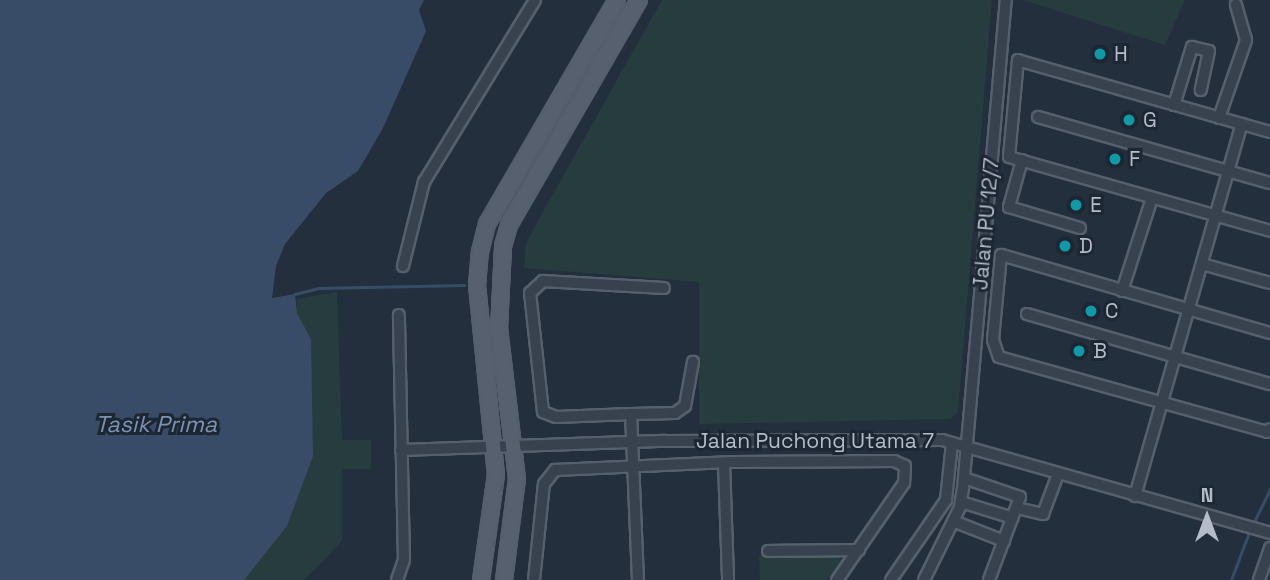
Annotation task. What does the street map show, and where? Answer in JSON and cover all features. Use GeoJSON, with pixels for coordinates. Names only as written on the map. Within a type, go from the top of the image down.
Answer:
{"type":"FeatureCollection","features":[{"type":"Feature","properties":{"kind":"main road"},"geometry":{"type":"LineString","coordinates":[[481,580],[496,475],[477,285],[487,224],[617,0]]}},
{"type":"Feature","properties":{"kind":"main road"},"geometry":{"type":"LineString","coordinates":[[504,580],[513,534],[516,446],[499,329],[503,246],[509,225],[639,0]]}},
{"type":"Feature","properties":{"kind":"street","name":"Jalan PU 12/7"},"geometry":{"type":"LineString","coordinates":[[924,580],[961,502],[1006,0]]}},
{"type":"Feature","properties":{"kind":"street"},"geometry":{"type":"LineString","coordinates":[[403,266],[424,182],[534,1]]}},
{"type":"Feature","properties":{"kind":"street"},"geometry":{"type":"LineString","coordinates":[[1219,118],[1247,40],[1236,4]]}},
{"type":"Feature","properties":{"kind":"street"},"geometry":{"type":"LineString","coordinates":[[1174,105],[1192,47],[1209,51],[1201,90]]}},
{"type":"Feature","properties":{"kind":"street"},"geometry":{"type":"LineString","coordinates":[[1270,132],[1018,60],[1009,157],[1270,231]]}},
{"type":"Feature","properties":{"kind":"street"},"geometry":{"type":"LineString","coordinates":[[1038,117],[1270,183]]}},
{"type":"Feature","properties":{"kind":"street"},"geometry":{"type":"LineString","coordinates":[[1135,496],[1242,124]]}},
{"type":"Feature","properties":{"kind":"street"},"geometry":{"type":"LineString","coordinates":[[1021,160],[1009,207],[1080,228]]}},
{"type":"Feature","properties":{"kind":"street"},"geometry":{"type":"LineString","coordinates":[[1122,291],[1152,198]]}},
{"type":"Feature","properties":{"kind":"street"},"geometry":{"type":"LineString","coordinates":[[1270,333],[1001,255],[993,340],[999,357],[1162,403],[1270,429]]}},
{"type":"Feature","properties":{"kind":"street"},"geometry":{"type":"LineString","coordinates":[[1202,264],[1270,283]]}},
{"type":"Feature","properties":{"kind":"street"},"geometry":{"type":"LineString","coordinates":[[664,288],[543,281],[530,293],[543,412],[556,417],[676,413],[685,405],[693,362]]}},
{"type":"Feature","properties":{"kind":"street"},"geometry":{"type":"LineString","coordinates":[[1027,314],[1270,384]]}},
{"type":"Feature","properties":{"kind":"street"},"geometry":{"type":"LineString","coordinates":[[397,580],[404,560],[399,315]]}},
{"type":"Feature","properties":{"kind":"street"},"geometry":{"type":"LineString","coordinates":[[632,414],[638,580]]}},
{"type":"Feature","properties":{"kind":"street","name":"Jalan Puchong Utama 7"},"geometry":{"type":"LineString","coordinates":[[401,450],[633,442],[902,439],[951,443],[1267,532]]}},
{"type":"Feature","properties":{"kind":"street"},"geometry":{"type":"LineString","coordinates":[[894,461],[902,439]]}},
{"type":"Feature","properties":{"kind":"street"},"geometry":{"type":"LineString","coordinates":[[891,580],[946,500],[951,443]]}},
{"type":"Feature","properties":{"kind":"street"},"geometry":{"type":"LineString","coordinates":[[534,580],[544,484],[555,470],[724,463],[894,461],[905,466],[904,483],[837,580]]}},
{"type":"Feature","properties":{"kind":"street"},"geometry":{"type":"LineString","coordinates":[[724,463],[727,580]]}},
{"type":"Feature","properties":{"kind":"street"},"geometry":{"type":"LineString","coordinates":[[961,502],[1015,513],[1043,514],[1058,474]]}},
{"type":"Feature","properties":{"kind":"street"},"geometry":{"type":"LineString","coordinates":[[964,478],[1020,497],[989,580]]}},
{"type":"Feature","properties":{"kind":"street"},"geometry":{"type":"LineString","coordinates":[[953,521],[1004,541]]}},
{"type":"Feature","properties":{"kind":"street"},"geometry":{"type":"LineString","coordinates":[[1259,580],[1270,548]]}},
{"type":"Feature","properties":{"kind":"street"},"geometry":{"type":"LineString","coordinates":[[768,551],[859,550]]}},
{"type":"Feature","properties":{"kind":"green space"},"geometry":{"type":"Polygon","coordinates":[[[662,0],[992,0],[958,412],[950,419],[699,424],[699,282],[524,268],[526,243],[662,0]]]}},
{"type":"Feature","properties":{"kind":"green space"},"geometry":{"type":"Polygon","coordinates":[[[1023,0],[1185,0],[1165,45],[1023,0]]]}},
{"type":"Feature","properties":{"kind":"green space"},"geometry":{"type":"Polygon","coordinates":[[[337,292],[342,440],[371,440],[371,469],[342,469],[342,541],[305,580],[244,580],[311,339],[297,313],[297,299],[337,292]]]}},
{"type":"Feature","properties":{"kind":"green space"},"geometry":{"type":"Polygon","coordinates":[[[835,554],[842,561],[827,580],[760,580],[759,555],[835,554]]]}},
{"type":"Feature","properties":{"kind":"water","name":"Tasik Prima"},"geometry":{"type":"Polygon","coordinates":[[[0,0],[424,0],[419,10],[426,31],[383,128],[358,171],[326,193],[285,244],[276,266],[272,298],[295,294],[297,313],[311,339],[313,456],[287,526],[244,580],[0,580],[0,0]]]}},
{"type":"Feature","properties":{"kind":"waterway"},"geometry":{"type":"LineString","coordinates":[[295,294],[319,288],[464,285]]}},
{"type":"Feature","properties":{"kind":"waterway"},"geometry":{"type":"LineString","coordinates":[[1253,524],[1270,489]]}},
{"type":"Feature","properties":{"kind":"waterway"},"geometry":{"type":"LineString","coordinates":[[1231,580],[1250,530]]}},
{"type":"Feature","properties":{"kind":"place","name":"H"},"geometry":{"type":"Point","coordinates":[1100,54]}},
{"type":"Feature","properties":{"kind":"place","name":"G"},"geometry":{"type":"Point","coordinates":[1129,120]}},
{"type":"Feature","properties":{"kind":"place","name":"F"},"geometry":{"type":"Point","coordinates":[1115,159]}},
{"type":"Feature","properties":{"kind":"place","name":"E"},"geometry":{"type":"Point","coordinates":[1076,205]}},
{"type":"Feature","properties":{"kind":"place","name":"D"},"geometry":{"type":"Point","coordinates":[1065,246]}},
{"type":"Feature","properties":{"kind":"place","name":"C"},"geometry":{"type":"Point","coordinates":[1091,311]}},
{"type":"Feature","properties":{"kind":"place","name":"B"},"geometry":{"type":"Point","coordinates":[1079,351]}}]}
